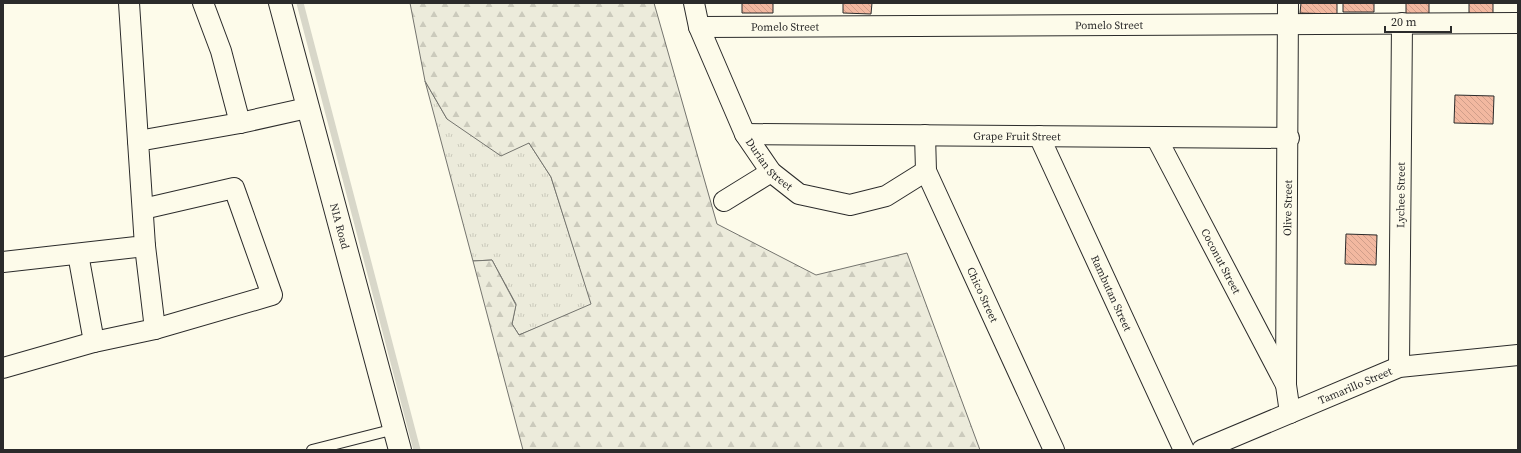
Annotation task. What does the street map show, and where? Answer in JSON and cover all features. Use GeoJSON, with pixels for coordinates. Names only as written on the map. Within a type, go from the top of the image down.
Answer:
{"type":"FeatureCollection","features":[{"type":"Feature","properties":{"kind":"street"},"geometry":{"type":"LineString","coordinates":[[129,3],[142,209],[155,329]]}},
{"type":"Feature","properties":{"kind":"street"},"geometry":{"type":"LineString","coordinates":[[203,3],[222,51],[240,123]]}},
{"type":"Feature","properties":{"kind":"street","name":"NIA Road"},"geometry":{"type":"LineString","coordinates":[[280,3],[400,450]]}},
{"type":"Feature","properties":{"kind":"street","name":"Durian Street"},"geometry":{"type":"LineString","coordinates":[[694,3],[699,27],[745,134],[771,172],[800,194],[850,205],[886,196],[926,171]]}},
{"type":"Feature","properties":{"kind":"street","name":"Olive Street"},"geometry":{"type":"LineString","coordinates":[[1288,3],[1289,138],[1286,385],[1290,412]]}},
{"type":"Feature","properties":{"kind":"street","name":"Lychee Street"},"geometry":{"type":"LineString","coordinates":[[1399,367],[1402,23]]}},
{"type":"Feature","properties":{"kind":"street","name":"Pomelo Street"},"geometry":{"type":"LineString","coordinates":[[699,27],[1518,23]]}},
{"type":"Feature","properties":{"kind":"street"},"geometry":{"type":"LineString","coordinates":[[138,141],[240,123],[307,108]]}},
{"type":"Feature","properties":{"kind":"street","name":"Grape Fruit Street"},"geometry":{"type":"LineString","coordinates":[[745,134],[1289,138]]}},
{"type":"Feature","properties":{"kind":"street","name":"Chico Street"},"geometry":{"type":"LineString","coordinates":[[925,135],[926,171],[1054,450]]}},
{"type":"Feature","properties":{"kind":"street","name":"Rambutan Street"},"geometry":{"type":"LineString","coordinates":[[1039,136],[1184,450]]}},
{"type":"Feature","properties":{"kind":"street","name":"Coconut Street"},"geometry":{"type":"LineString","coordinates":[[1156,137],[1286,385]]}},
{"type":"Feature","properties":{"kind":"street"},"geometry":{"type":"LineString","coordinates":[[724,201],[771,172]]}},
{"type":"Feature","properties":{"kind":"street"},"geometry":{"type":"LineString","coordinates":[[3,368],[94,342],[155,329],[272,295],[234,188],[142,209]]}},
{"type":"Feature","properties":{"kind":"street"},"geometry":{"type":"LineString","coordinates":[[3,262],[145,246]]}},
{"type":"Feature","properties":{"kind":"street"},"geometry":{"type":"LineString","coordinates":[[78,254],[94,342]]}},
{"type":"Feature","properties":{"kind":"street","name":"Tamarillo Street"},"geometry":{"type":"LineString","coordinates":[[1202,450],[1399,367],[1518,356]]}},
{"type":"Feature","properties":{"kind":"lane"},"geometry":{"type":"LineString","coordinates":[[312,450],[395,429]]}},
{"type":"Feature","properties":{"kind":"green space"},"geometry":{"type":"Polygon","coordinates":[[[410,3],[654,3],[717,224],[816,275],[907,253],[980,450],[523,450],[473,261],[492,260],[516,305],[512,324],[519,335],[591,304],[551,177],[529,143],[501,156],[447,119],[425,81],[410,3]]]}},
{"type":"Feature","properties":{"kind":"green space"},"geometry":{"type":"Polygon","coordinates":[[[425,81],[447,119],[529,143],[551,177],[592,305],[519,335],[512,324],[516,304],[492,260],[473,261],[425,81]]]}},
{"type":"Feature","properties":{"kind":"building"},"geometry":{"type":"Polygon","coordinates":[[[742,3],[773,3],[773,13],[742,13],[742,3]]]}},
{"type":"Feature","properties":{"kind":"building"},"geometry":{"type":"Polygon","coordinates":[[[843,3],[872,3],[871,14],[843,13],[843,3]]]}},
{"type":"Feature","properties":{"kind":"building"},"geometry":{"type":"Polygon","coordinates":[[[1301,3],[1337,3],[1337,14],[1300,13],[1301,3]]]}},
{"type":"Feature","properties":{"kind":"building"},"geometry":{"type":"Polygon","coordinates":[[[1343,3],[1374,3],[1374,12],[1343,12],[1343,3]]]}},
{"type":"Feature","properties":{"kind":"building"},"geometry":{"type":"Polygon","coordinates":[[[1406,3],[1429,3],[1429,15],[1406,15],[1406,3]]]}},
{"type":"Feature","properties":{"kind":"building"},"geometry":{"type":"Polygon","coordinates":[[[1469,3],[1493,3],[1493,15],[1469,15],[1469,3]]]}},
{"type":"Feature","properties":{"kind":"building"},"geometry":{"type":"Polygon","coordinates":[[[1455,95],[1494,96],[1493,124],[1454,123],[1455,95]]]}},
{"type":"Feature","properties":{"kind":"building"},"geometry":{"type":"Polygon","coordinates":[[[1346,234],[1377,235],[1376,265],[1345,264],[1346,234]]]}},
{"type":"Feature","properties":{"kind":"waterway"},"geometry":{"type":"LineString","coordinates":[[300,3],[417,450]]}}]}
